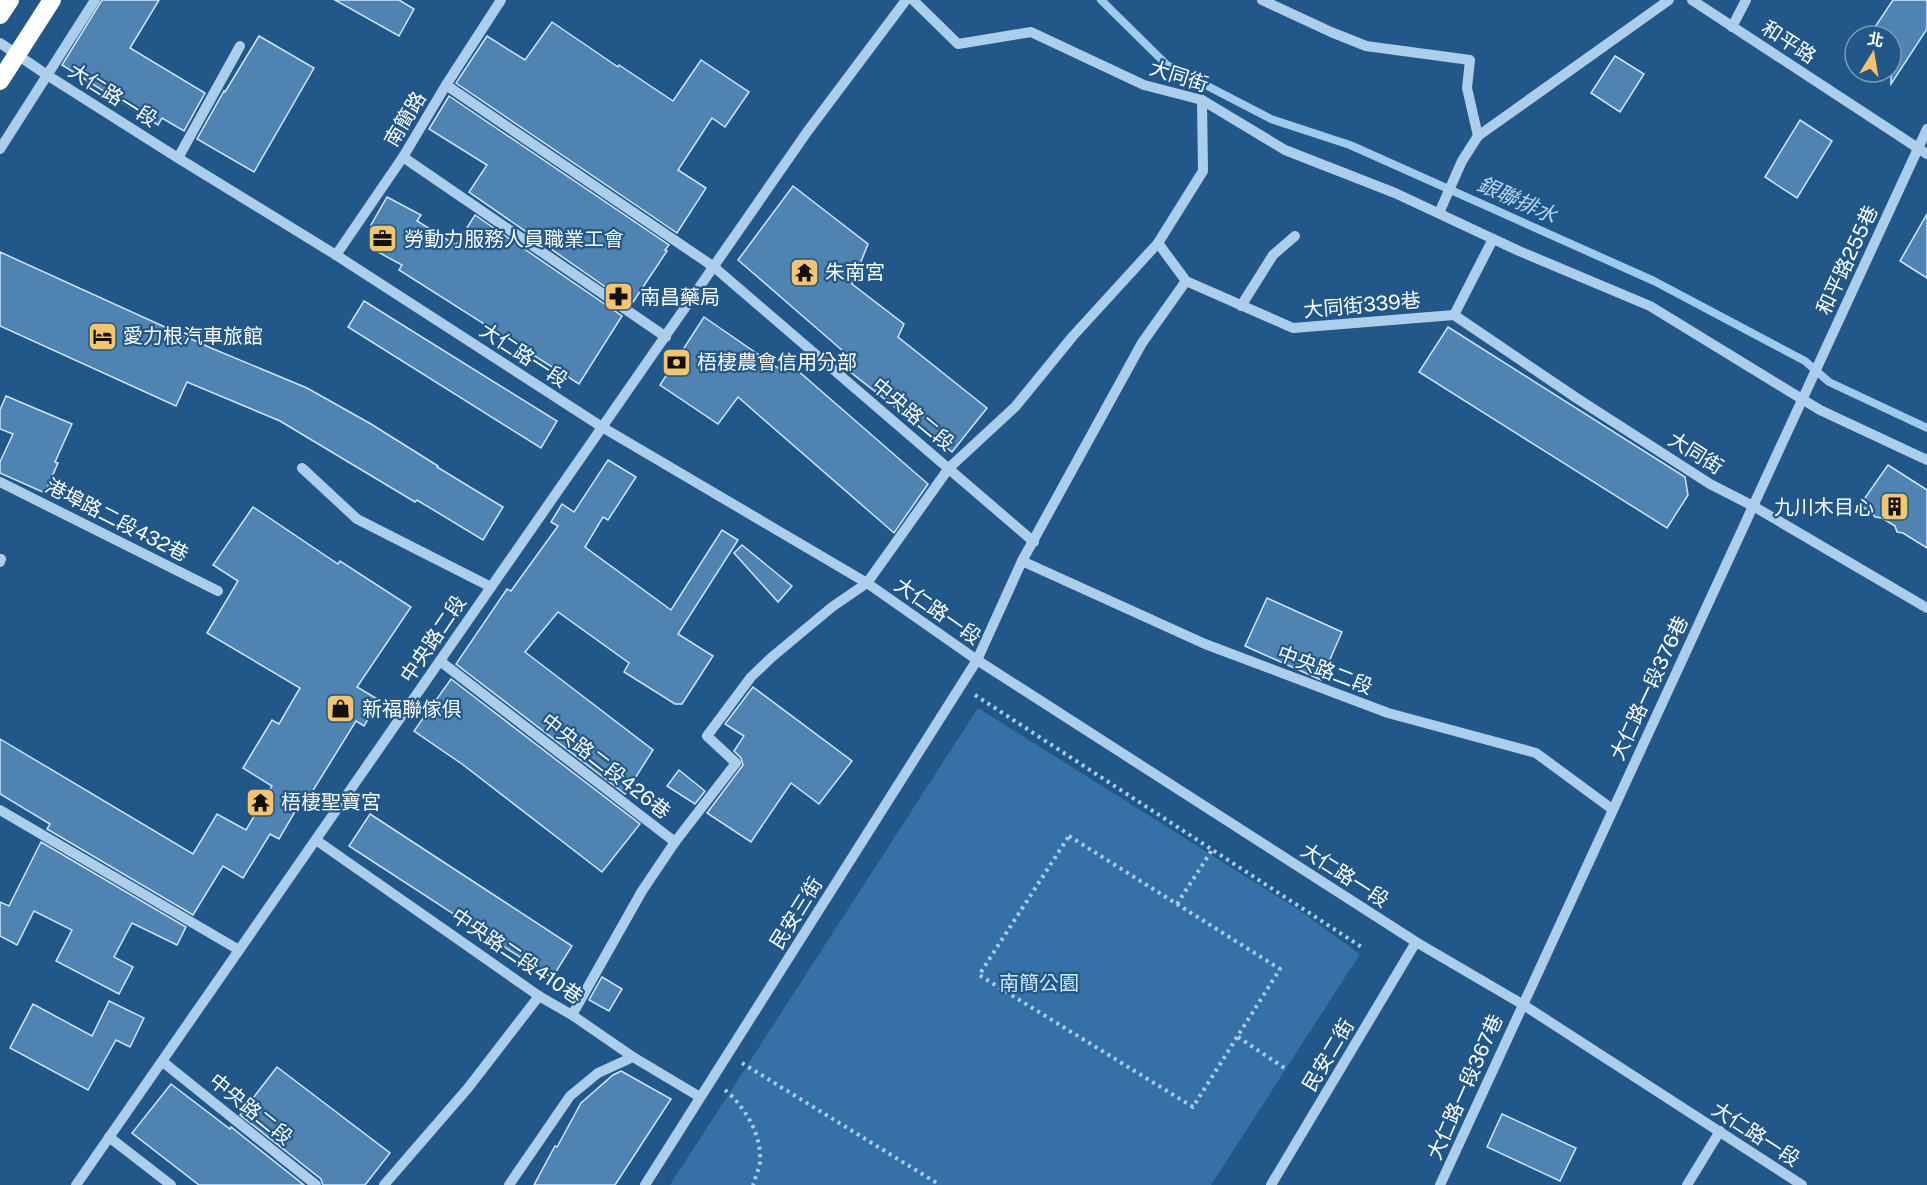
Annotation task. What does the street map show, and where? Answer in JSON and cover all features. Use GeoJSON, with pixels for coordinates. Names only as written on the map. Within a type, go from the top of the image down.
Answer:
{"type":"FeatureCollection","features":[{"type":"Feature","properties":{"kind":"highway"},"geometry":{"type":"LineString","coordinates":[[0,15],[10,0]]}},
{"type":"Feature","properties":{"kind":"highway"},"geometry":{"type":"LineString","coordinates":[[0,81],[52,0]]}},
{"type":"Feature","properties":{"kind":"street"},"geometry":{"type":"LineString","coordinates":[[0,149],[95,0]]}},
{"type":"Feature","properties":{"kind":"street","name":"南簡路"},"geometry":{"type":"LineString","coordinates":[[336,255],[403,157],[501,0]]}},
{"type":"Feature","properties":{"kind":"street","name":"中央路二段"},"geometry":{"type":"LineString","coordinates":[[76,1185],[807,132],[906,0]]}},
{"type":"Feature","properties":{"kind":"street","name":"大同街"},"geometry":{"type":"LineString","coordinates":[[913,0],[958,44],[1030,32],[1144,85],[1202,100],[1286,150],[1395,193],[1493,239],[1650,306],[1802,399]]}},
{"type":"Feature","properties":{"kind":"street"},"geometry":{"type":"LineString","coordinates":[[1262,0],[1366,46],[1470,60],[1467,88],[1478,136]]}},
{"type":"Feature","properties":{"kind":"street"},"geometry":{"type":"LineString","coordinates":[[1439,213],[1462,161],[1478,136],[1669,0]]}},
{"type":"Feature","properties":{"kind":"street","name":"和平路"},"geometry":{"type":"LineString","coordinates":[[1692,0],[1923,151]]}},
{"type":"Feature","properties":{"kind":"street"},"geometry":{"type":"LineString","coordinates":[[1732,27],[1746,0]]}},
{"type":"Feature","properties":{"kind":"street","name":"大仁路一段"},"geometry":{"type":"LineString","coordinates":[[0,43],[178,158],[336,255],[602,427],[867,583],[977,660],[1416,942],[1522,1004],[1802,1185]]}},
{"type":"Feature","properties":{"kind":"street"},"geometry":{"type":"LineString","coordinates":[[178,158],[240,46]]}},
{"type":"Feature","properties":{"kind":"street"},"geometry":{"type":"LineString","coordinates":[[446,85],[714,267]]}},
{"type":"Feature","properties":{"kind":"street"},"geometry":{"type":"LineString","coordinates":[[675,842],[736,763],[707,736],[751,677],[832,607],[867,583],[950,468],[1015,407],[1074,336],[1158,243],[1203,171],[1202,100]]}},
{"type":"Feature","properties":{"kind":"street","name":"和平路255巷"},"geometry":{"type":"LineString","coordinates":[[1808,387],[1923,151],[1927,129]]}},
{"type":"Feature","properties":{"kind":"street"},"geometry":{"type":"LineString","coordinates":[[403,157],[666,337]]}},
{"type":"Feature","properties":{"kind":"street"},"geometry":{"type":"LineString","coordinates":[[1241,306],[1273,255],[1295,236]]}},
{"type":"Feature","properties":{"kind":"street"},"geometry":{"type":"LineString","coordinates":[[1454,315],[1493,239]]}},
{"type":"Feature","properties":{"kind":"street","name":"大同街339巷"},"geometry":{"type":"LineString","coordinates":[[1158,243],[1186,281],[1293,328],[1454,315]]}},
{"type":"Feature","properties":{"kind":"street","name":"中央路二段"},"geometry":{"type":"LineString","coordinates":[[714,267],[1034,542]]}},
{"type":"Feature","properties":{"kind":"street"},"geometry":{"type":"LineString","coordinates":[[977,660],[1022,561],[1142,343],[1186,281]]}},
{"type":"Feature","properties":{"kind":"street","name":"大同街"},"geometry":{"type":"LineString","coordinates":[[1454,315],[1710,484],[1753,506],[1927,608]]}},
{"type":"Feature","properties":{"kind":"street","name":"大仁路一段376巷"},"geometry":{"type":"LineString","coordinates":[[1522,1004],[1808,387]]}},
{"type":"Feature","properties":{"kind":"street"},"geometry":{"type":"LineString","coordinates":[[1802,399],[1820,410],[1927,460]]}},
{"type":"Feature","properties":{"kind":"street"},"geometry":{"type":"LineString","coordinates":[[302,468],[357,519],[491,587]]}},
{"type":"Feature","properties":{"kind":"street","name":"港埠路二段432巷"},"geometry":{"type":"LineString","coordinates":[[0,482],[218,591]]}},
{"type":"Feature","properties":{"kind":"street","name":"中央路二段"},"geometry":{"type":"LineString","coordinates":[[1022,561],[1205,644],[1345,697],[1388,713],[1536,753],[1612,809]]}},
{"type":"Feature","properties":{"kind":"street","name":"民安三街"},"geometry":{"type":"LineString","coordinates":[[645,1185],[977,660]]}},
{"type":"Feature","properties":{"kind":"street","name":"中央路二段426巷"},"geometry":{"type":"LineString","coordinates":[[440,661],[675,842],[642,891],[573,1015]]}},
{"type":"Feature","properties":{"kind":"street"},"geometry":{"type":"LineString","coordinates":[[0,810],[239,950]]}},
{"type":"Feature","properties":{"kind":"street","name":"中央路二段410巷"},"geometry":{"type":"LineString","coordinates":[[316,840],[539,996],[573,1015],[633,1057],[700,1097]]}},
{"type":"Feature","properties":{"kind":"street","name":"民安二街"},"geometry":{"type":"LineString","coordinates":[[1271,1185],[1416,942]]}},
{"type":"Feature","properties":{"kind":"street"},"geometry":{"type":"LineString","coordinates":[[384,1185],[468,1088],[539,996]]}},
{"type":"Feature","properties":{"kind":"street","name":"大仁路一段367巷"},"geometry":{"type":"LineString","coordinates":[[1440,1185],[1522,1004]]}},
{"type":"Feature","properties":{"kind":"street"},"geometry":{"type":"LineString","coordinates":[[509,1185],[570,1095],[598,1073],[633,1057]]}},
{"type":"Feature","properties":{"kind":"street","name":"中央路二段"},"geometry":{"type":"LineString","coordinates":[[163,1062],[316,1185]]}},
{"type":"Feature","properties":{"kind":"street"},"geometry":{"type":"LineString","coordinates":[[1687,1185],[1720,1131]]}},
{"type":"Feature","properties":{"kind":"street"},"geometry":{"type":"LineString","coordinates":[[109,1137],[171,1185]]}},
{"type":"Feature","properties":{"kind":"path"},"geometry":{"type":"LineString","coordinates":[[972,693],[1363,948]]}},
{"type":"Feature","properties":{"kind":"path"},"geometry":{"type":"LineString","coordinates":[[1069,836],[1176,904],[1280,969],[1193,1107],[980,975],[1069,836]]}},
{"type":"Feature","properties":{"kind":"path"},"geometry":{"type":"LineString","coordinates":[[1176,904],[1212,850]]}},
{"type":"Feature","properties":{"kind":"path"},"geometry":{"type":"LineString","coordinates":[[1238,1037],[1286,1069]]}},
{"type":"Feature","properties":{"kind":"path"},"geometry":{"type":"LineString","coordinates":[[736,1059],[940,1185]]}},
{"type":"Feature","properties":{"kind":"path"},"geometry":{"type":"LineString","coordinates":[[719,1086],[729,1094],[749,1118],[759,1138],[760,1162],[753,1185]]}},
{"type":"Feature","properties":{"kind":"green space","name":"南簡公園"},"geometry":{"type":"Polygon","coordinates":[[[978,708],[1296,908],[1360,954],[1211,1185],[670,1185],[978,708]]]}},
{"type":"Feature","properties":{"kind":"building"},"geometry":{"type":"Polygon","coordinates":[[[102,0],[159,0],[130,48],[205,93],[184,131],[162,118],[158,125],[62,65],[102,0]]]}},
{"type":"Feature","properties":{"kind":"building"},"geometry":{"type":"Polygon","coordinates":[[[335,0],[399,0],[414,9],[399,36],[335,0]]]}},
{"type":"Feature","properties":{"kind":"building"},"geometry":{"type":"Polygon","coordinates":[[[1893,0],[1927,0],[1927,29],[1903,66],[1903,24],[1877,24],[1893,0]]]}},
{"type":"Feature","properties":{"kind":"building"},"geometry":{"type":"Polygon","coordinates":[[[552,22],[673,101],[701,60],[749,92],[725,127],[712,118],[678,170],[706,188],[677,233],[456,83],[487,36],[525,60],[552,22]]]}},
{"type":"Feature","properties":{"kind":"building"},"geometry":{"type":"Polygon","coordinates":[[[259,36],[314,68],[254,172],[197,139],[259,36]]]}},
{"type":"Feature","properties":{"kind":"building"},"geometry":{"type":"Polygon","coordinates":[[[1615,56],[1644,74],[1620,112],[1591,93],[1615,56]]]}},
{"type":"Feature","properties":{"kind":"building"},"geometry":{"type":"Polygon","coordinates":[[[449,96],[669,245],[633,302],[630,304],[469,192],[487,165],[429,129],[449,96]]]}},
{"type":"Feature","properties":{"kind":"building"},"geometry":{"type":"Polygon","coordinates":[[[1800,120],[1832,141],[1797,198],[1765,177],[1800,120]]]}},
{"type":"Feature","properties":{"kind":"building","name":"朱南宮"},"geometry":{"type":"Polygon","coordinates":[[[793,186],[868,244],[852,284],[904,324],[898,337],[987,408],[952,452],[844,367],[851,358],[738,260],[793,186]]]}},
{"type":"Feature","properties":{"kind":"building"},"geometry":{"type":"Polygon","coordinates":[[[387,197],[421,215],[417,221],[456,245],[475,215],[622,316],[579,384],[399,270],[402,265],[378,252],[372,240],[371,225],[387,197]]]}},
{"type":"Feature","properties":{"kind":"building"},"geometry":{"type":"Polygon","coordinates":[[[1927,214],[1927,278],[1900,261],[1927,214]]]}},
{"type":"Feature","properties":{"kind":"building"},"geometry":{"type":"Polygon","coordinates":[[[0,252],[211,348],[307,388],[371,424],[503,507],[483,540],[280,421],[187,382],[176,406],[0,326],[0,252]]]}},
{"type":"Feature","properties":{"kind":"building"},"geometry":{"type":"Polygon","coordinates":[[[364,301],[557,421],[541,448],[348,327],[364,301]]]}},
{"type":"Feature","properties":{"kind":"building"},"geometry":{"type":"Polygon","coordinates":[[[704,317],[778,368],[782,363],[789,363],[928,484],[894,533],[738,397],[718,424],[660,385],[704,317]]]}},
{"type":"Feature","properties":{"kind":"building"},"geometry":{"type":"Polygon","coordinates":[[[1448,327],[1685,477],[1688,495],[1667,528],[1419,372],[1448,327]]]}},
{"type":"Feature","properties":{"kind":"building"},"geometry":{"type":"Polygon","coordinates":[[[6,396],[72,424],[55,462],[58,463],[45,493],[0,473],[0,462],[13,434],[0,429],[0,410],[6,396]]]}},
{"type":"Feature","properties":{"kind":"building"},"geometry":{"type":"Polygon","coordinates":[[[608,460],[636,477],[608,520],[603,517],[585,547],[671,610],[722,530],[738,540],[678,634],[713,656],[682,704],[675,704],[624,672],[629,663],[558,612],[525,652],[653,750],[625,794],[456,664],[507,589],[511,591],[558,526],[551,522],[562,504],[574,512],[608,460]]]}},
{"type":"Feature","properties":{"kind":"building","name":"九川木目心"},"geometry":{"type":"Polygon","coordinates":[[[1888,465],[1927,490],[1927,548],[1903,533],[1897,532],[1895,526],[1882,518],[1875,517],[1860,505],[1888,465]]]}},
{"type":"Feature","properties":{"kind":"building"},"geometry":{"type":"Polygon","coordinates":[[[253,507],[338,564],[340,561],[411,607],[357,687],[379,700],[364,726],[356,721],[304,805],[300,803],[279,839],[270,834],[243,878],[223,866],[193,915],[47,829],[50,824],[0,794],[0,739],[193,854],[217,814],[246,830],[272,786],[243,768],[272,720],[279,724],[300,688],[207,633],[238,581],[213,565],[253,507]]]}},
{"type":"Feature","properties":{"kind":"building"},"geometry":{"type":"Polygon","coordinates":[[[742,545],[792,586],[778,602],[734,553],[742,545]]]}},
{"type":"Feature","properties":{"kind":"building"},"geometry":{"type":"Polygon","coordinates":[[[1267,598],[1342,632],[1321,680],[1245,646],[1267,598]]]}},
{"type":"Feature","properties":{"kind":"building"},"geometry":{"type":"Polygon","coordinates":[[[451,679],[640,824],[602,872],[462,764],[414,731],[451,679]]]}},
{"type":"Feature","properties":{"kind":"building"},"geometry":{"type":"Polygon","coordinates":[[[753,687],[852,761],[819,804],[791,783],[751,842],[707,813],[743,765],[741,758],[734,751],[744,736],[725,724],[753,687]]]}},
{"type":"Feature","properties":{"kind":"building"},"geometry":{"type":"Polygon","coordinates":[[[679,770],[705,791],[695,804],[667,786],[679,770]]]}},
{"type":"Feature","properties":{"kind":"building"},"geometry":{"type":"Polygon","coordinates":[[[370,814],[572,946],[552,978],[349,846],[370,814]]]}},
{"type":"Feature","properties":{"kind":"building"},"geometry":{"type":"Polygon","coordinates":[[[41,842],[186,927],[177,945],[132,923],[114,957],[133,967],[119,994],[56,961],[72,930],[34,911],[17,945],[0,936],[0,902],[9,906],[41,842]]]}},
{"type":"Feature","properties":{"kind":"building"},"geometry":{"type":"Polygon","coordinates":[[[602,977],[622,989],[609,1011],[589,1000],[602,977]]]}},
{"type":"Feature","properties":{"kind":"building"},"geometry":{"type":"Polygon","coordinates":[[[109,1001],[144,1018],[130,1047],[116,1040],[88,1090],[10,1048],[33,1004],[92,1036],[109,1001]]]}},
{"type":"Feature","properties":{"kind":"building"},"geometry":{"type":"Polygon","coordinates":[[[277,1067],[390,1153],[365,1185],[323,1185],[321,1179],[240,1115],[277,1067]]]}},
{"type":"Feature","properties":{"kind":"building"},"geometry":{"type":"Polygon","coordinates":[[[621,1071],[671,1099],[615,1185],[534,1185],[581,1103],[613,1075],[621,1071]]]}},
{"type":"Feature","properties":{"kind":"building"},"geometry":{"type":"Polygon","coordinates":[[[171,1084],[230,1129],[231,1127],[304,1185],[199,1185],[132,1133],[171,1084]]]}},
{"type":"Feature","properties":{"kind":"building"},"geometry":{"type":"Polygon","coordinates":[[[1502,1114],[1576,1148],[1560,1181],[1487,1147],[1502,1114]]]}},
{"type":"Feature","properties":{"kind":"waterway","name":"銀聯排水"},"geometry":{"type":"LineString","coordinates":[[1101,0],[1167,65],[1271,119],[1350,145],[1654,281],[1805,361],[1829,382],[1927,428]]}},
{"type":"Feature","properties":{"kind":"place","name":"勞動力服務人員職業工會"},"geometry":{"type":"Point","coordinates":[383,239]}},
{"type":"Feature","properties":{"kind":"place","name":"朱南宮"},"geometry":{"type":"Point","coordinates":[804,272]}},
{"type":"Feature","properties":{"kind":"place","name":"南昌藥局"},"geometry":{"type":"Point","coordinates":[619,297]}},
{"type":"Feature","properties":{"kind":"place","name":"愛力根汽車旅館"},"geometry":{"type":"Point","coordinates":[102,336]}},
{"type":"Feature","properties":{"kind":"place","name":"梧棲農會信用分部"},"geometry":{"type":"Point","coordinates":[676,362]}},
{"type":"Feature","properties":{"kind":"place","name":"九川木目心"},"geometry":{"type":"Point","coordinates":[1895,507]}},
{"type":"Feature","properties":{"kind":"place","name":"新福聯傢俱"},"geometry":{"type":"Point","coordinates":[341,709]}},
{"type":"Feature","properties":{"kind":"place","name":"梧棲聖寶宮"},"geometry":{"type":"Point","coordinates":[260,802]}}]}
